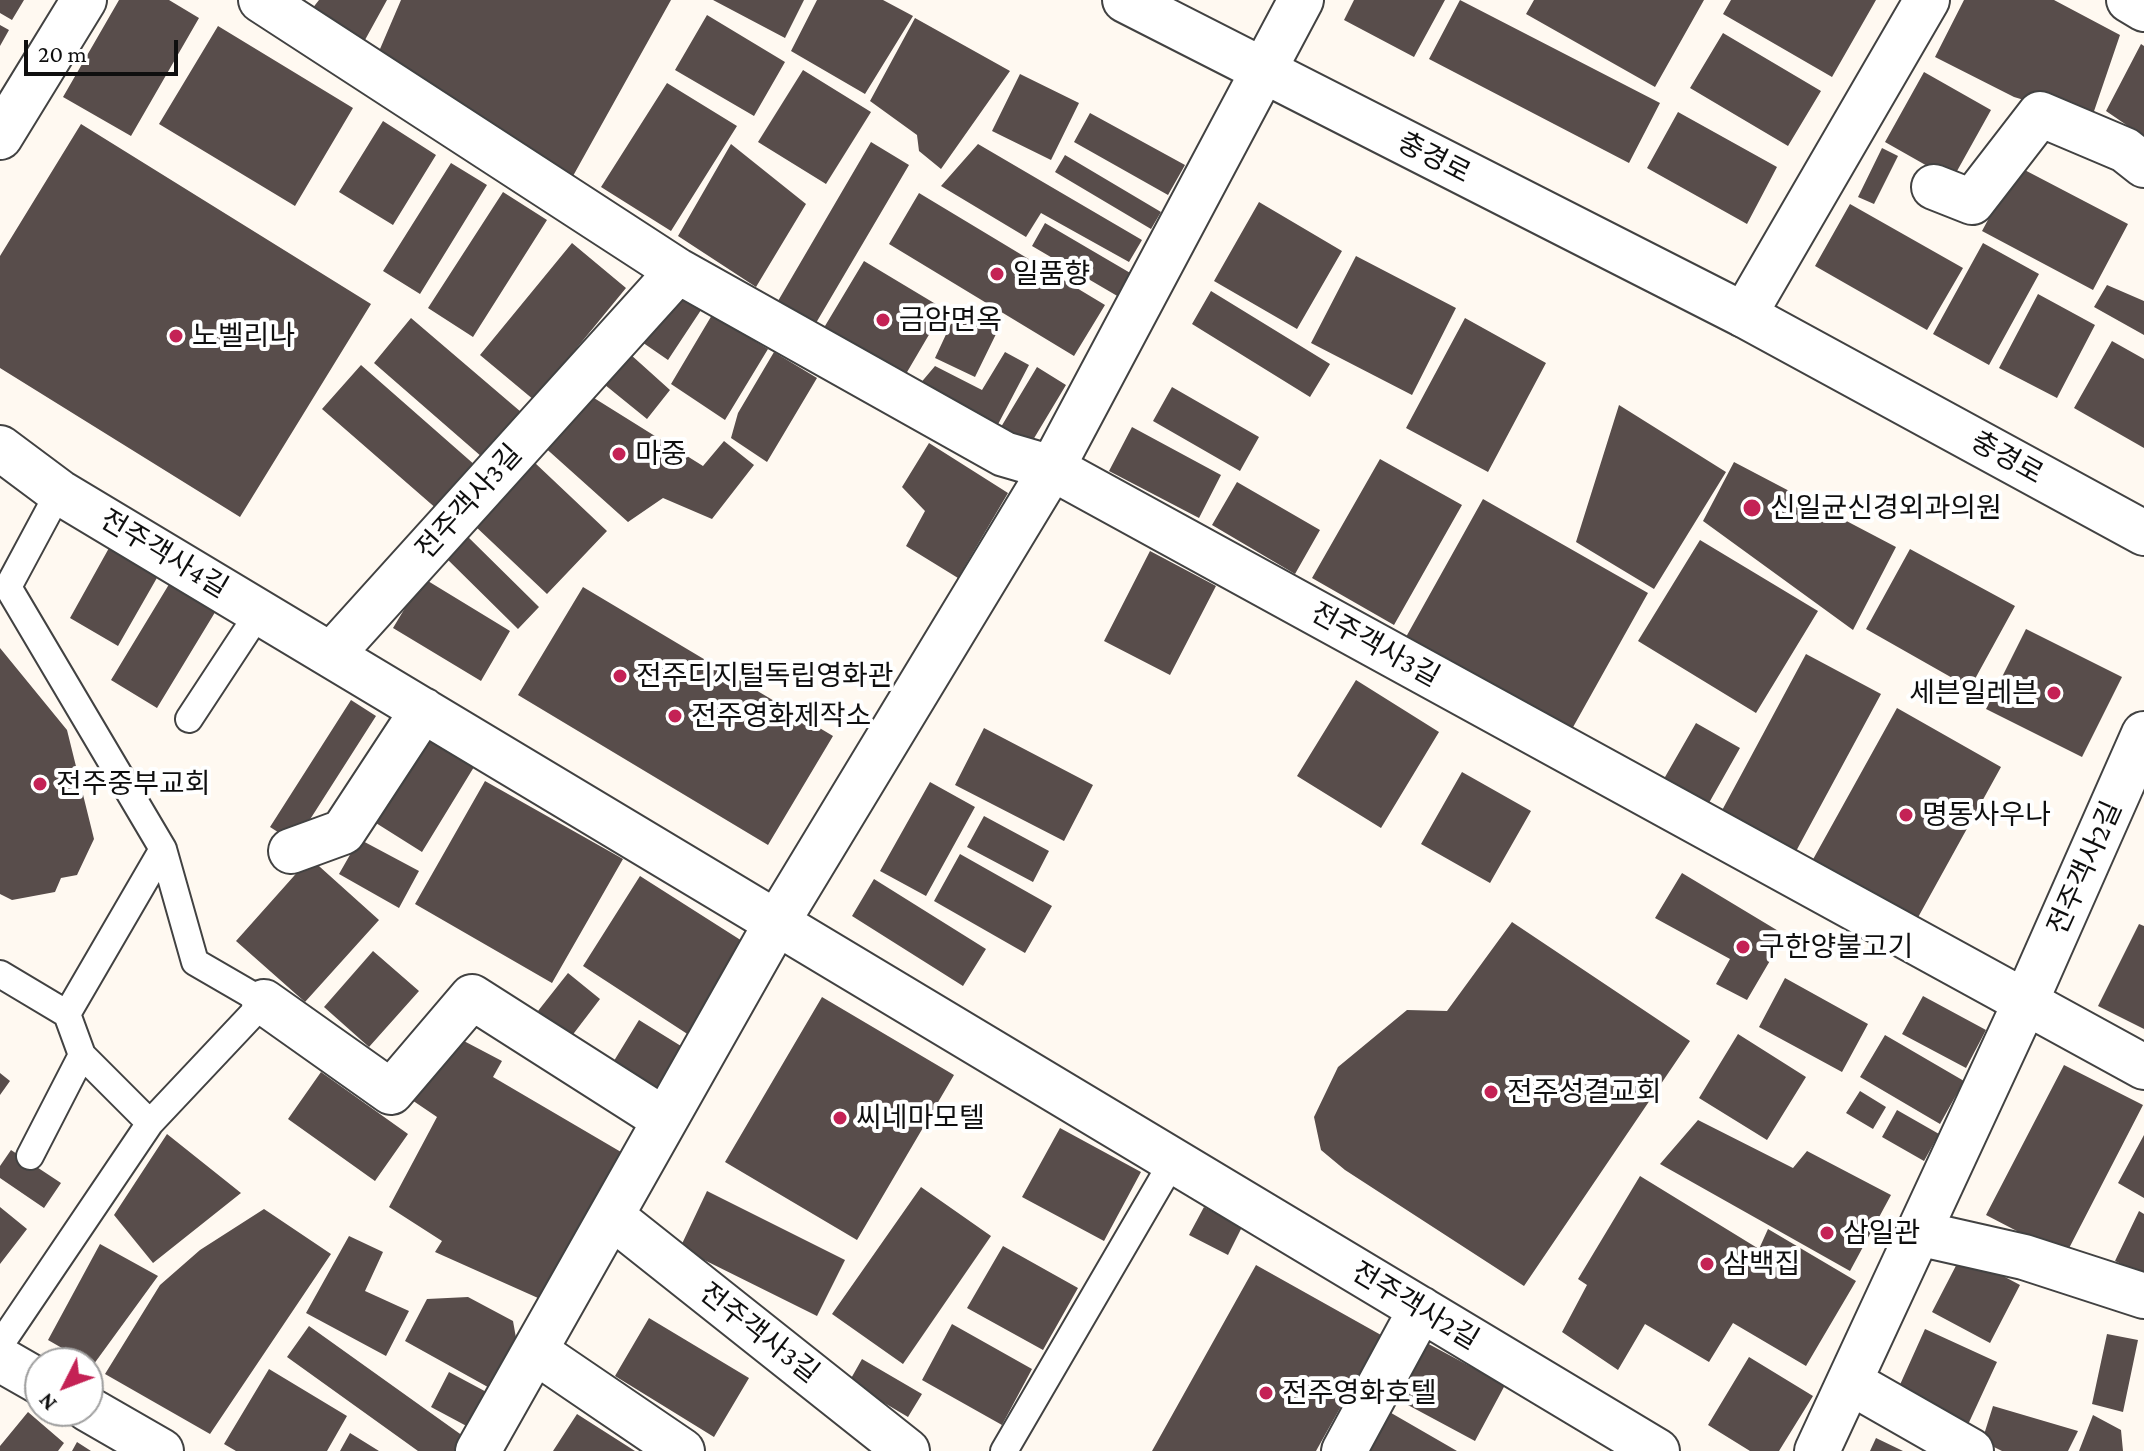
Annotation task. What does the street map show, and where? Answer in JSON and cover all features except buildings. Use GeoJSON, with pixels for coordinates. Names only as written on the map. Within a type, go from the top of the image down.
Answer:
{"type":"FeatureCollection","features":[{"type":"Feature","properties":{"kind":"street"},"geometry":{"type":"LineString","coordinates":[[1,135],[84,0]]}},
{"type":"Feature","properties":{"kind":"street","name":"전주객사3길"},"geometry":{"type":"LineString","coordinates":[[261,0],[678,271],[1004,454],[1052,468],[2025,1003]]}},
{"type":"Feature","properties":{"kind":"street","name":"충경로"},"geometry":{"type":"LineString","coordinates":[[1125,0],[1744,315],[2144,533]]}},
{"type":"Feature","properties":{"kind":"street"},"geometry":{"type":"LineString","coordinates":[[478,1451],[777,922],[1052,468],[1301,0]]}},
{"type":"Feature","properties":{"kind":"street"},"geometry":{"type":"LineString","coordinates":[[1744,315],[1927,0]]}},
{"type":"Feature","properties":{"kind":"street"},"geometry":{"type":"LineString","coordinates":[[2129,0],[2144,9]]}},
{"type":"Feature","properties":{"kind":"street"},"geometry":{"type":"LineString","coordinates":[[1934,187],[1972,202],[2040,114],[2125,150],[2144,165]]}},
{"type":"Feature","properties":{"kind":"street","name":"전주객사3길"},"geometry":{"type":"LineString","coordinates":[[332,654],[678,271]]}},
{"type":"Feature","properties":{"kind":"street","name":"전주객사4길"},"geometry":{"type":"LineString","coordinates":[[0,448],[59,492],[332,654]]}},
{"type":"Feature","properties":{"kind":"street"},"geometry":{"type":"LineString","coordinates":[[332,654],[1173,1161]]}},
{"type":"Feature","properties":{"kind":"street"},"geometry":{"type":"LineString","coordinates":[[291,851],[343,832],[423,710]]}},
{"type":"Feature","properties":{"kind":"street","name":"전주객사2길"},"geometry":{"type":"LineString","coordinates":[[1817,1451],[2025,1003],[2144,734]]}},
{"type":"Feature","properties":{"kind":"street"},"geometry":{"type":"LineString","coordinates":[[264,1002],[391,1092],[472,997],[665,1120]]}},
{"type":"Feature","properties":{"kind":"street"},"geometry":{"type":"LineString","coordinates":[[2025,1003],[2144,1067]]}},
{"type":"Feature","properties":{"kind":"street","name":"전주객사2길"},"geometry":{"type":"LineString","coordinates":[[1173,1161],[1657,1451]]}},
{"type":"Feature","properties":{"kind":"street","name":"전주객사3길"},"geometry":{"type":"LineString","coordinates":[[611,1216],[907,1451]]}},
{"type":"Feature","properties":{"kind":"street"},"geometry":{"type":"LineString","coordinates":[[1918,1233],[2024,1257],[2144,1296]]}},
{"type":"Feature","properties":{"kind":"street"},"geometry":{"type":"LineString","coordinates":[[1344,1451],[1421,1309]]}},
{"type":"Feature","properties":{"kind":"street"},"geometry":{"type":"LineString","coordinates":[[535,1351],[682,1451]]}},
{"type":"Feature","properties":{"kind":"street"},"geometry":{"type":"LineString","coordinates":[[1850,1382],[1971,1451]]}},
{"type":"Feature","properties":{"kind":"street"},"geometry":{"type":"LineString","coordinates":[[104,1418],[161,1451]]}},
{"type":"Feature","properties":{"kind":"lane"},"geometry":{"type":"LineString","coordinates":[[12,1370],[150,1123],[264,1002],[195,962],[163,849],[8,587],[59,492]]}},
{"type":"Feature","properties":{"kind":"lane"},"geometry":{"type":"LineString","coordinates":[[189,719],[260,611]]}},
{"type":"Feature","properties":{"kind":"lane"},"geometry":{"type":"LineString","coordinates":[[67,1014],[163,849]]}},
{"type":"Feature","properties":{"kind":"lane"},"geometry":{"type":"LineString","coordinates":[[0,974],[67,1014],[82,1055],[150,1123]]}},
{"type":"Feature","properties":{"kind":"lane"},"geometry":{"type":"LineString","coordinates":[[30,1156],[82,1055]]}},
{"type":"Feature","properties":{"kind":"lane"},"geometry":{"type":"LineString","coordinates":[[1004,1451],[1173,1161]]}},
{"type":"Feature","properties":{"kind":"place","name":"일품향"},"geometry":{"type":"Point","coordinates":[997,274]}},
{"type":"Feature","properties":{"kind":"place","name":"금암면옥"},"geometry":{"type":"Point","coordinates":[883,320]}},
{"type":"Feature","properties":{"kind":"place","name":"노벨리나"},"geometry":{"type":"Point","coordinates":[176,336]}},
{"type":"Feature","properties":{"kind":"place","name":"마중"},"geometry":{"type":"Point","coordinates":[619,454]}},
{"type":"Feature","properties":{"kind":"place","name":"신일균신경외과의원"},"geometry":{"type":"Point","coordinates":[1752,508]}},
{"type":"Feature","properties":{"kind":"place","name":"전주디지털독립영화관"},"geometry":{"type":"Point","coordinates":[620,676]}},
{"type":"Feature","properties":{"kind":"place","name":"세븐일레븐"},"geometry":{"type":"Point","coordinates":[2054,693]}},
{"type":"Feature","properties":{"kind":"place","name":"전주영화제작소"},"geometry":{"type":"Point","coordinates":[675,716]}},
{"type":"Feature","properties":{"kind":"place","name":"전주중부교회"},"geometry":{"type":"Point","coordinates":[40,784]}},
{"type":"Feature","properties":{"kind":"place","name":"명동사우나"},"geometry":{"type":"Point","coordinates":[1906,815]}},
{"type":"Feature","properties":{"kind":"place","name":"구한양불고기"},"geometry":{"type":"Point","coordinates":[1743,947]}},
{"type":"Feature","properties":{"kind":"place","name":"전주성결교회"},"geometry":{"type":"Point","coordinates":[1491,1092]}},
{"type":"Feature","properties":{"kind":"place","name":"씨네마모텔"},"geometry":{"type":"Point","coordinates":[840,1118]}},
{"type":"Feature","properties":{"kind":"place","name":"삼일관"},"geometry":{"type":"Point","coordinates":[1827,1233]}},
{"type":"Feature","properties":{"kind":"place","name":"삼백집"},"geometry":{"type":"Point","coordinates":[1707,1264]}},
{"type":"Feature","properties":{"kind":"place","name":"전주영화호텔"},"geometry":{"type":"Point","coordinates":[1266,1393]}}]}
